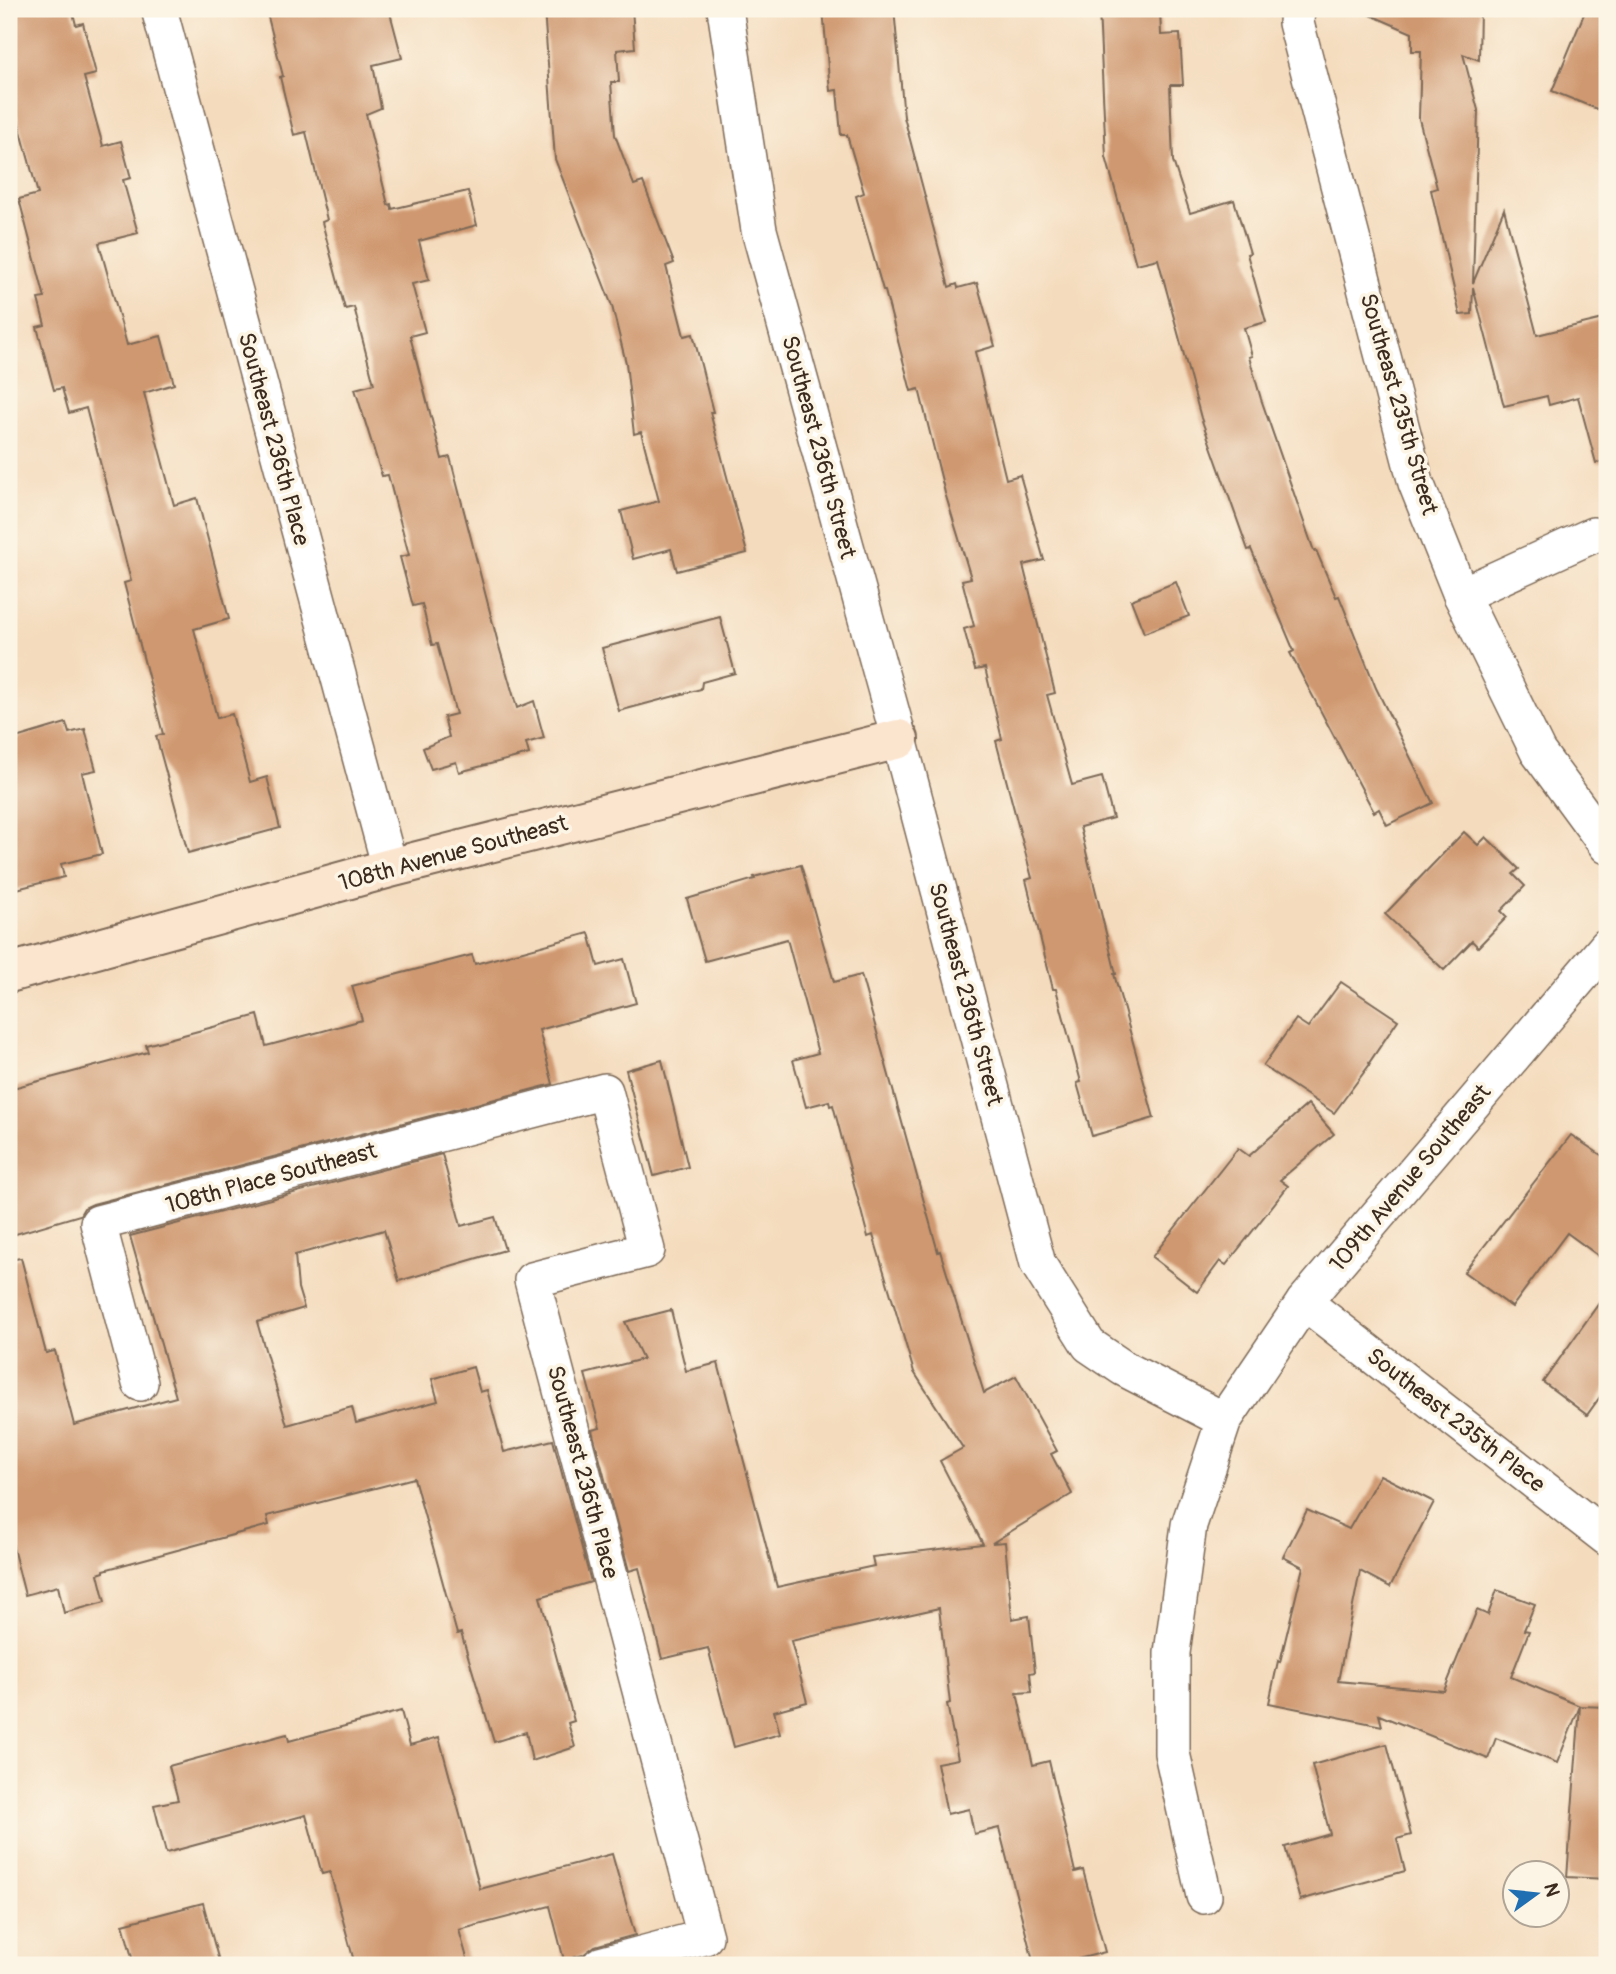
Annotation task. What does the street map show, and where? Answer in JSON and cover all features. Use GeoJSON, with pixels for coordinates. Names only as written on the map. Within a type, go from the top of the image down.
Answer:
{"type":"FeatureCollection","features":[{"type":"Feature","properties":{"kind":"street","name":"Southeast 236th Place"},"geometry":{"type":"LineString","coordinates":[[159,9],[390,868]]}},
{"type":"Feature","properties":{"kind":"street","name":"Southeast 236th Street"},"geometry":{"type":"LineString","coordinates":[[725,9],[759,230],[899,739],[1038,1264],[1089,1345],[1123,1368],[1224,1420]]}},
{"type":"Feature","properties":{"kind":"street","name":"Southeast 235th Street"},"geometry":{"type":"LineString","coordinates":[[1297,9],[1296,23],[1416,483],[1461,594],[1538,752],[1607,846]]}},
{"type":"Feature","properties":{"kind":"street"},"geometry":{"type":"LineString","coordinates":[[1461,594],[1593,535]]}},
{"type":"Feature","properties":{"kind":"street","name":"108th Avenue Southeast"},"geometry":{"type":"LineString","coordinates":[[9,973],[390,868],[899,739]]}},
{"type":"Feature","properties":{"kind":"street","name":"109th Avenue Southeast"},"geometry":{"type":"LineString","coordinates":[[1224,1420],[1304,1302],[1607,946]]}},
{"type":"Feature","properties":{"kind":"street","name":"Southeast 236th Place"},"geometry":{"type":"LineString","coordinates":[[600,1965],[705,1937],[532,1280],[647,1250],[605,1091]]}},
{"type":"Feature","properties":{"kind":"street","name":"108th Place Southeast"},"geometry":{"type":"LineString","coordinates":[[140,1383],[98,1223],[605,1091]]}},
{"type":"Feature","properties":{"kind":"street","name":"Southeast 235th Place"},"geometry":{"type":"LineString","coordinates":[[1304,1302],[1607,1538]]}},
{"type":"Feature","properties":{"kind":"street"},"geometry":{"type":"LineString","coordinates":[[1204,1896],[1172,1753],[1172,1653],[1189,1525],[1224,1420]]}},
{"type":"Feature","properties":{"kind":"building"},"geometry":{"type":"Polygon","coordinates":[[[9,9],[72,9],[76,25],[83,23],[96,74],[84,77],[103,146],[121,141],[131,178],[123,180],[138,233],[99,243],[127,345],[161,336],[174,384],[144,393],[174,505],[197,498],[229,619],[194,629],[217,718],[232,714],[250,782],[267,777],[280,828],[188,853],[156,736],[163,734],[124,583],[131,581],[86,408],[69,413],[62,388],[54,390],[37,327],[45,325],[38,299],[45,298],[19,199],[38,194],[9,87],[9,9]]]}},
{"type":"Feature","properties":{"kind":"building"},"geometry":{"type":"Polygon","coordinates":[[[266,9],[389,9],[402,58],[373,65],[381,108],[366,114],[388,205],[391,204],[392,209],[468,191],[477,225],[419,241],[429,280],[412,284],[425,332],[410,336],[442,459],[450,457],[517,708],[534,701],[544,738],[526,743],[529,754],[459,772],[456,762],[431,769],[423,748],[449,737],[444,717],[456,714],[437,644],[432,645],[422,604],[413,606],[400,557],[409,555],[388,475],[382,476],[355,389],[374,384],[354,307],[345,309],[322,222],[327,220],[306,132],[294,135],[266,9]]]}},
{"type":"Feature","properties":{"kind":"building"},"geometry":{"type":"Polygon","coordinates":[[[544,9],[632,9],[635,48],[617,50],[619,82],[611,82],[615,135],[634,185],[643,182],[674,263],[666,266],[684,336],[693,334],[713,412],[710,412],[747,553],[677,571],[671,549],[633,559],[621,511],[659,501],[641,432],[634,434],[626,363],[612,306],[555,159],[544,9]]]}},
{"type":"Feature","properties":{"kind":"building"},"geometry":{"type":"Polygon","coordinates":[[[823,9],[894,9],[904,117],[949,287],[957,284],[958,288],[977,283],[995,346],[975,352],[1006,479],[1020,475],[1044,560],[1023,565],[1055,693],[1047,695],[1072,785],[1102,777],[1113,818],[1080,827],[1114,974],[1154,1118],[1092,1136],[1077,1083],[1081,1082],[1056,989],[1053,989],[1026,880],[1032,878],[996,741],[1002,739],[985,668],[975,670],[964,629],[974,626],[962,580],[971,578],[945,493],[919,389],[911,391],[885,291],[856,196],[864,193],[847,135],[841,135],[837,90],[830,91],[823,9]]]}},
{"type":"Feature","properties":{"kind":"building"},"geometry":{"type":"Polygon","coordinates":[[[1099,9],[1160,9],[1161,35],[1180,34],[1183,85],[1170,85],[1173,161],[1190,213],[1234,200],[1266,322],[1244,328],[1261,399],[1314,551],[1316,550],[1336,597],[1339,596],[1376,688],[1433,803],[1387,825],[1379,809],[1374,812],[1290,653],[1294,651],[1251,549],[1248,550],[1201,418],[1158,259],[1136,264],[1106,157],[1099,9]]]}},
{"type":"Feature","properties":{"kind":"building"},"geometry":{"type":"Polygon","coordinates":[[[1357,9],[1480,9],[1479,60],[1463,54],[1478,110],[1473,283],[1504,209],[1537,335],[1607,318],[1607,462],[1596,463],[1578,397],[1549,405],[1547,396],[1504,406],[1473,287],[1472,314],[1460,315],[1431,190],[1437,188],[1419,119],[1421,51],[1412,51],[1412,33],[1357,9]]]}},
{"type":"Feature","properties":{"kind":"building"},"geometry":{"type":"Polygon","coordinates":[[[1586,9],[1607,9],[1607,113],[1552,91],[1586,9]]]}},
{"type":"Feature","properties":{"kind":"building"},"geometry":{"type":"Polygon","coordinates":[[[1176,582],[1189,616],[1144,633],[1131,600],[1176,582]]]}},
{"type":"Feature","properties":{"kind":"building"},"geometry":{"type":"Polygon","coordinates":[[[720,617],[735,673],[702,682],[701,689],[619,711],[602,648],[720,617]]]}},
{"type":"Feature","properties":{"kind":"building"},"geometry":{"type":"Polygon","coordinates":[[[66,723],[69,733],[85,729],[96,770],[82,773],[102,854],[61,864],[64,877],[9,891],[9,740],[66,723]]]}},
{"type":"Feature","properties":{"kind":"building"},"geometry":{"type":"Polygon","coordinates":[[[1464,832],[1478,845],[1486,837],[1519,869],[1513,874],[1525,886],[1501,911],[1507,917],[1478,947],[1472,941],[1444,970],[1385,914],[1464,832]]]}},
{"type":"Feature","properties":{"kind":"building"},"geometry":{"type":"Polygon","coordinates":[[[801,865],[834,982],[861,975],[938,1252],[940,1251],[984,1393],[1016,1376],[1057,1451],[1051,1454],[1072,1494],[992,1543],[1005,1542],[1012,1619],[1029,1616],[1035,1672],[1030,1673],[1032,1692],[1017,1693],[1033,1765],[1049,1761],[1075,1872],[1083,1870],[1105,1952],[1055,1965],[1034,1965],[999,1828],[974,1834],[969,1809],[947,1814],[937,1763],[958,1759],[947,1704],[950,1703],[939,1608],[791,1641],[807,1702],[774,1711],[780,1734],[734,1747],[708,1648],[662,1659],[639,1568],[629,1571],[592,1430],[600,1428],[585,1374],[643,1359],[625,1322],[671,1310],[686,1371],[718,1363],[777,1587],[874,1566],[872,1557],[983,1544],[940,1461],[963,1448],[914,1372],[873,1235],[868,1237],[833,1105],[830,1106],[829,1101],[806,1107],[793,1060],[818,1053],[787,939],[705,961],[687,899],[801,865]]]}},
{"type":"Feature","properties":{"kind":"building"},"geometry":{"type":"Polygon","coordinates":[[[589,933],[598,966],[624,959],[636,1003],[539,1030],[553,1084],[93,1204],[84,1208],[80,1215],[9,1236],[9,1089],[148,1052],[146,1045],[258,1015],[266,1046],[323,1031],[362,1020],[352,986],[472,955],[475,964],[589,933]]]}},
{"type":"Feature","properties":{"kind":"building"},"geometry":{"type":"Polygon","coordinates":[[[1341,982],[1398,1020],[1334,1113],[1263,1066],[1296,1019],[1308,1027],[1341,982]]]}},
{"type":"Feature","properties":{"kind":"building"},"geometry":{"type":"Polygon","coordinates":[[[662,1060],[688,1167],[654,1176],[626,1070],[662,1060]]]}},
{"type":"Feature","properties":{"kind":"building"},"geometry":{"type":"Polygon","coordinates":[[[1308,1104],[1334,1134],[1280,1180],[1288,1186],[1226,1265],[1220,1261],[1197,1292],[1152,1257],[1238,1148],[1249,1156],[1308,1104]]]}},
{"type":"Feature","properties":{"kind":"building"},"geometry":{"type":"Polygon","coordinates":[[[1571,1135],[1607,1159],[1607,1262],[1567,1233],[1512,1307],[1464,1272],[1571,1135]]]}},
{"type":"Feature","properties":{"kind":"building"},"geometry":{"type":"Polygon","coordinates":[[[442,1154],[461,1226],[495,1217],[505,1250],[399,1281],[384,1230],[295,1255],[298,1288],[304,1308],[257,1322],[287,1425],[352,1407],[356,1423],[438,1401],[432,1379],[473,1367],[480,1392],[487,1390],[504,1452],[553,1440],[591,1582],[540,1597],[574,1721],[568,1723],[575,1747],[532,1761],[526,1732],[494,1742],[461,1633],[457,1634],[414,1478],[267,1516],[269,1525],[104,1570],[98,1574],[105,1602],[64,1613],[58,1586],[25,1595],[9,1532],[9,1260],[21,1258],[46,1353],[55,1351],[74,1425],[176,1397],[130,1236],[442,1154]]]}},
{"type":"Feature","properties":{"kind":"building"},"geometry":{"type":"Polygon","coordinates":[[[1607,1292],[1607,1387],[1587,1415],[1543,1382],[1607,1292]]]}},
{"type":"Feature","properties":{"kind":"building"},"geometry":{"type":"Polygon","coordinates":[[[1380,1475],[1434,1502],[1390,1587],[1360,1571],[1338,1681],[1444,1691],[1477,1610],[1488,1615],[1497,1590],[1535,1604],[1524,1630],[1529,1631],[1511,1677],[1580,1706],[1557,1763],[1496,1738],[1488,1759],[1379,1715],[1382,1726],[1269,1703],[1303,1567],[1283,1557],[1307,1510],[1349,1529],[1380,1475]]]}},
{"type":"Feature","properties":{"kind":"building"},"geometry":{"type":"Polygon","coordinates":[[[1580,1706],[1607,1707],[1607,1879],[1570,1877],[1568,1858],[1580,1706]]]}},
{"type":"Feature","properties":{"kind":"building"},"geometry":{"type":"Polygon","coordinates":[[[401,1711],[410,1745],[439,1737],[480,1889],[612,1854],[635,1935],[595,1946],[583,1955],[564,1960],[550,1906],[459,1930],[469,1965],[355,1965],[330,1872],[322,1874],[306,1815],[166,1853],[154,1805],[178,1800],[169,1766],[287,1734],[289,1741],[401,1711]]]}},
{"type":"Feature","properties":{"kind":"building"},"geometry":{"type":"Polygon","coordinates":[[[1387,1744],[1411,1835],[1397,1839],[1405,1871],[1300,1900],[1285,1847],[1330,1834],[1312,1765],[1387,1744]]]}},
{"type":"Feature","properties":{"kind":"building"},"geometry":{"type":"Polygon","coordinates":[[[203,1903],[220,1965],[134,1965],[123,1924],[203,1903]]]}}]}
